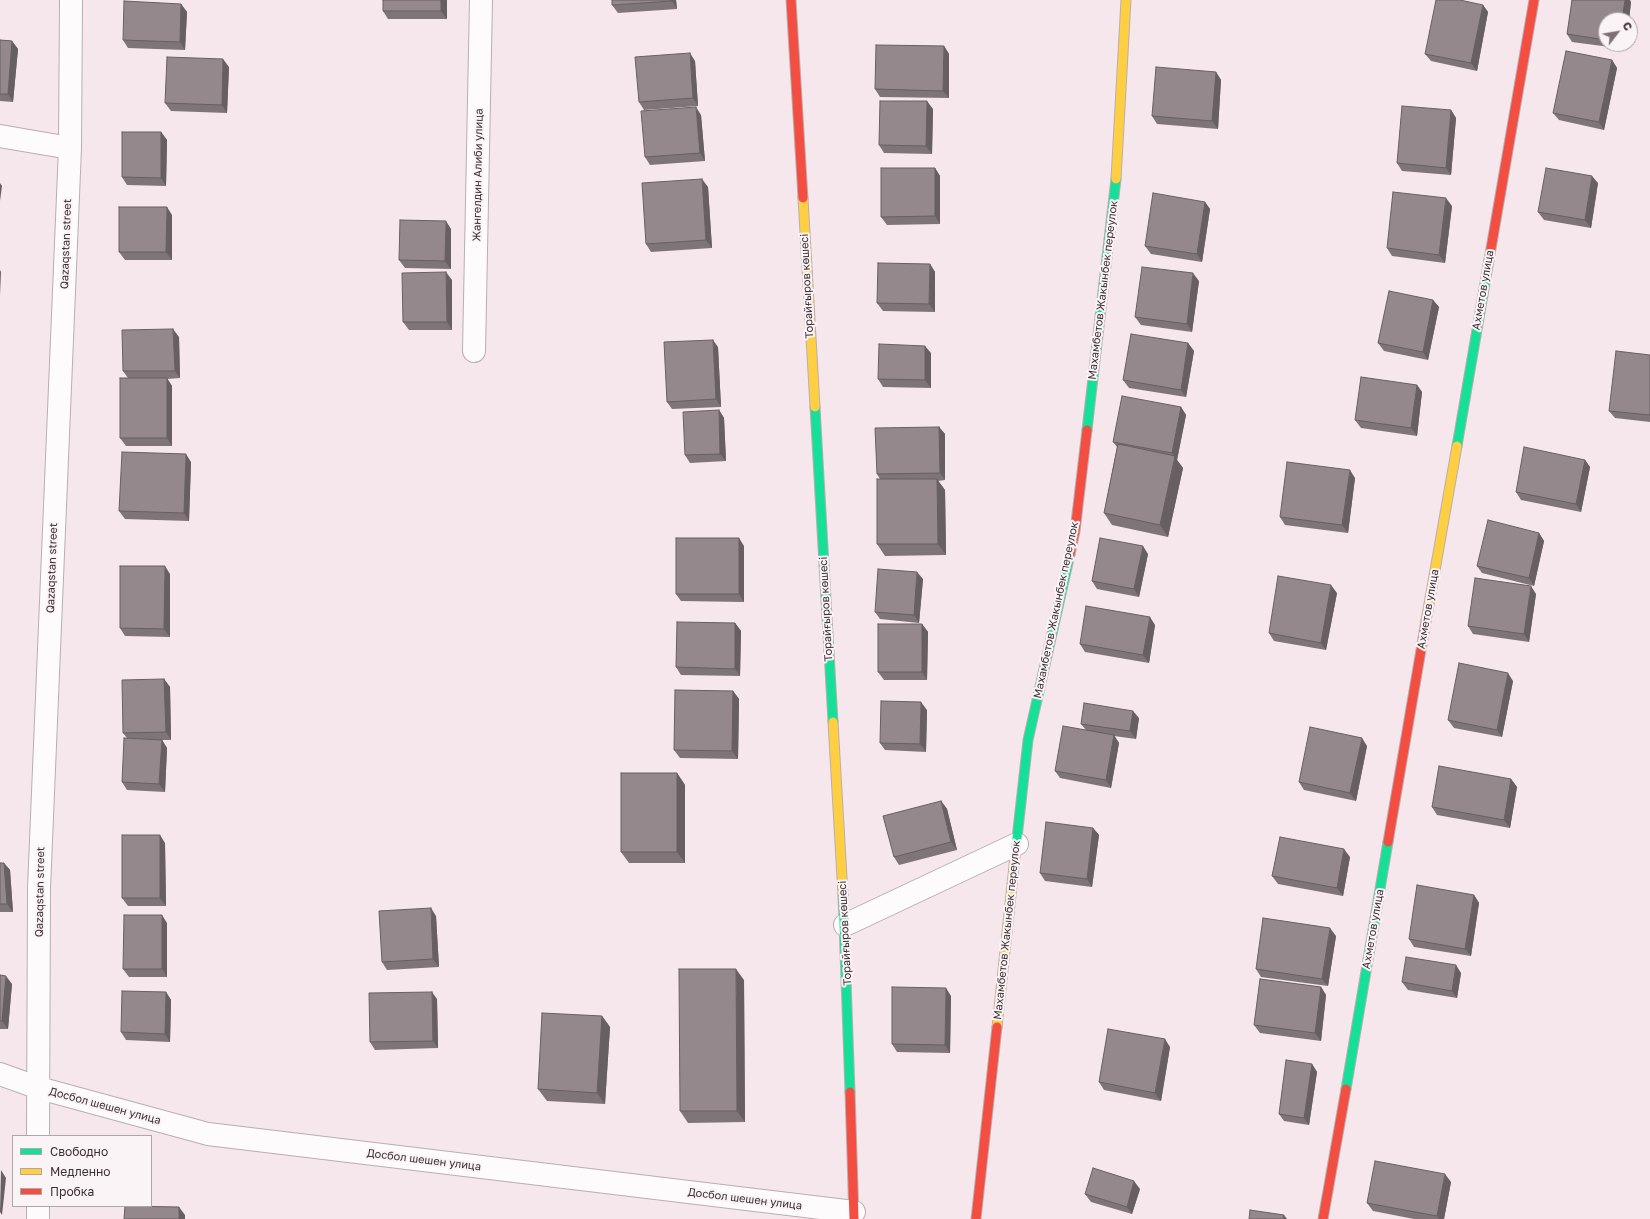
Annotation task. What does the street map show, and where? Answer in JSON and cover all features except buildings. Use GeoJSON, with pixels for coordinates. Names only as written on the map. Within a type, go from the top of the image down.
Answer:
{"type":"FeatureCollection","features":[{"type":"Feature","properties":{"kind":"street","name":"Qazaqstan street"},"geometry":{"type":"LineString","coordinates":[[38,1135],[39,888],[70,148],[71,0]]}},
{"type":"Feature","properties":{"kind":"street","name":"Жангелдин Алиби улица"},"geometry":{"type":"LineString","coordinates":[[474,351],[481,0]]}},
{"type":"Feature","properties":{"kind":"street","name":"Торайғыров көшесі"},"geometry":{"type":"LineString","coordinates":[[791,0],[845,924],[854,1216]]}},
{"type":"Feature","properties":{"kind":"street","name":"Махамбетов Жакынбек переулок"},"geometry":{"type":"LineString","coordinates":[[976,1219],[1028,740],[1075,531],[1116,187],[1126,0]]}},
{"type":"Feature","properties":{"kind":"street","name":"Ахметов улица"},"geometry":{"type":"LineString","coordinates":[[1323,1219],[1534,0]]}},
{"type":"Feature","properties":{"kind":"street"},"geometry":{"type":"LineString","coordinates":[[0,136],[70,148]]}},
{"type":"Feature","properties":{"kind":"street"},"geometry":{"type":"LineString","coordinates":[[845,924],[1017,844]]}},
{"type":"Feature","properties":{"kind":"street","name":"Досбол шешен улица"},"geometry":{"type":"LineString","coordinates":[[0,1074],[39,1088],[208,1134],[854,1216]]}},
{"type":"Feature","properties":{"kind":"street"},"geometry":{"type":"LineString","coordinates":[[38,1207],[38,1219]]}},
{"type":"Feature","properties":{"kind":"traffic: fast"},"geometry":{"type":"LineString","coordinates":[[1087,430],[1116,179]]}},
{"type":"Feature","properties":{"kind":"traffic: fast"},"geometry":{"type":"LineString","coordinates":[[1457,446],[1489,260]]}},
{"type":"Feature","properties":{"kind":"traffic: fast"},"geometry":{"type":"LineString","coordinates":[[815,407],[833,722]]}},
{"type":"Feature","properties":{"kind":"traffic: fast"},"geometry":{"type":"LineString","coordinates":[[1016,847],[1028,740],[1070,554]]}},
{"type":"Feature","properties":{"kind":"traffic: fast"},"geometry":{"type":"LineString","coordinates":[[1346,1089],[1388,842]]}},
{"type":"Feature","properties":{"kind":"traffic: fast"},"geometry":{"type":"LineString","coordinates":[[843,895],[850,1092]]}},
{"type":"Feature","properties":{"kind":"traffic: slow"},"geometry":{"type":"LineString","coordinates":[[1116,179],[1126,0]]}},
{"type":"Feature","properties":{"kind":"traffic: slow"},"geometry":{"type":"LineString","coordinates":[[803,198],[815,407]]}},
{"type":"Feature","properties":{"kind":"traffic: slow"},"geometry":{"type":"LineString","coordinates":[[1426,621],[1457,446]]}},
{"type":"Feature","properties":{"kind":"traffic: slow"},"geometry":{"type":"LineString","coordinates":[[833,722],[843,895]]}},
{"type":"Feature","properties":{"kind":"traffic: slow"},"geometry":{"type":"LineString","coordinates":[[997,1027],[1016,847]]}},
{"type":"Feature","properties":{"kind":"traffic: jam"},"geometry":{"type":"LineString","coordinates":[[791,0],[803,198]]}},
{"type":"Feature","properties":{"kind":"traffic: jam"},"geometry":{"type":"LineString","coordinates":[[1489,260],[1534,0]]}},
{"type":"Feature","properties":{"kind":"traffic: jam"},"geometry":{"type":"LineString","coordinates":[[1070,554],[1075,531],[1087,430]]}},
{"type":"Feature","properties":{"kind":"traffic: jam"},"geometry":{"type":"LineString","coordinates":[[1388,842],[1426,621]]}},
{"type":"Feature","properties":{"kind":"traffic: jam"},"geometry":{"type":"LineString","coordinates":[[976,1219],[997,1027]]}},
{"type":"Feature","properties":{"kind":"traffic: jam"},"geometry":{"type":"LineString","coordinates":[[1323,1219],[1346,1089]]}},
{"type":"Feature","properties":{"kind":"traffic: jam"},"geometry":{"type":"LineString","coordinates":[[850,1092],[854,1219]]}}]}
